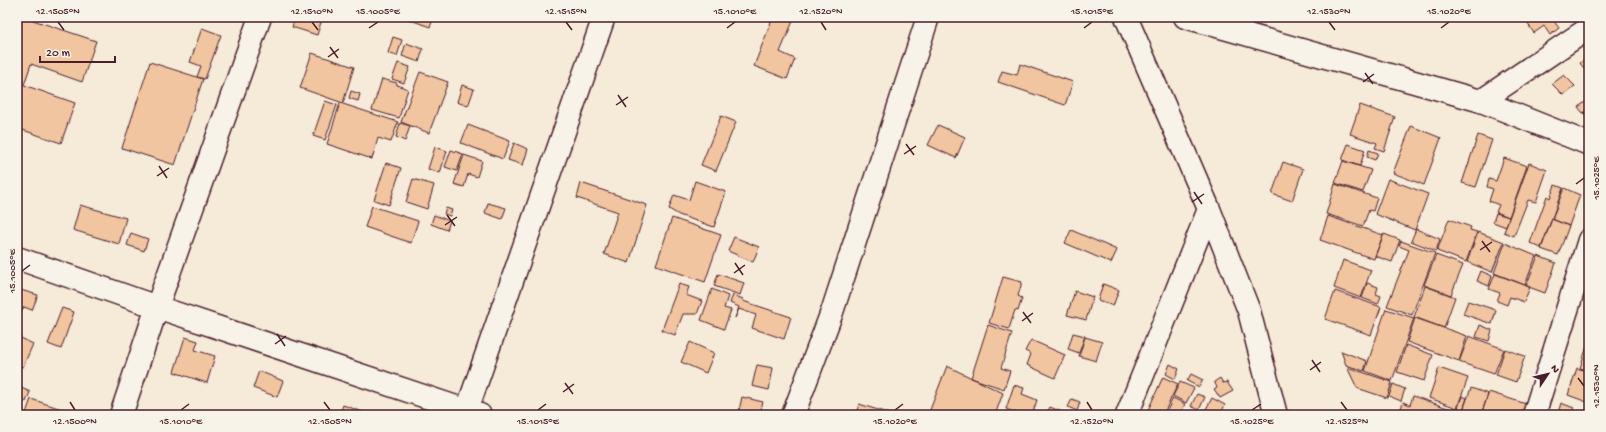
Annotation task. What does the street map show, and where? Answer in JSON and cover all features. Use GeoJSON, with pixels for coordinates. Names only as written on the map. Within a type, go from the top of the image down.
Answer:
{"type":"FeatureCollection","features":[{"type":"Feature","properties":{"kind":"street"},"geometry":{"type":"LineString","coordinates":[[121,415],[157,307],[260,17]]}},
{"type":"Feature","properties":{"kind":"street"},"geometry":{"type":"LineString","coordinates":[[17,258],[157,307],[473,413],[604,17]]}},
{"type":"Feature","properties":{"kind":"street"},"geometry":{"type":"LineString","coordinates":[[793,415],[832,312],[928,17]]}},
{"type":"Feature","properties":{"kind":"street"},"geometry":{"type":"LineString","coordinates":[[1126,17],[1209,209],[1249,311],[1276,415]]}},
{"type":"Feature","properties":{"kind":"street"},"geometry":{"type":"LineString","coordinates":[[1185,17],[1481,102],[1589,144]]}},
{"type":"Feature","properties":{"kind":"street"},"geometry":{"type":"LineString","coordinates":[[1481,102],[1589,28]]}},
{"type":"Feature","properties":{"kind":"street"},"geometry":{"type":"LineString","coordinates":[[1127,415],[1209,209]]}},
{"type":"Feature","properties":{"kind":"street"},"geometry":{"type":"LineString","coordinates":[[1534,415],[1589,240]]}},
{"type":"Feature","properties":{"kind":"building"},"geometry":{"type":"Polygon","coordinates":[[[17,17],[24,17],[96,41],[82,82],[31,64],[24,85],[75,103],[61,143],[17,128],[17,17]]]}},
{"type":"Feature","properties":{"kind":"building"},"geometry":{"type":"Polygon","coordinates":[[[295,17],[316,17],[322,19],[317,35],[292,27],[295,17]]]}},
{"type":"Feature","properties":{"kind":"building"},"geometry":{"type":"Polygon","coordinates":[[[409,17],[434,17],[430,27],[408,19],[409,17]]]}},
{"type":"Feature","properties":{"kind":"building"},"geometry":{"type":"Polygon","coordinates":[[[773,17],[783,17],[793,21],[780,52],[795,59],[787,79],[754,66],[773,17]]]}},
{"type":"Feature","properties":{"kind":"building"},"geometry":{"type":"Polygon","coordinates":[[[1523,17],[1557,17],[1553,20],[1559,28],[1550,35],[1544,26],[1534,33],[1523,17]]]}},
{"type":"Feature","properties":{"kind":"building"},"geometry":{"type":"Polygon","coordinates":[[[202,28],[221,35],[205,79],[197,77],[201,66],[190,62],[202,28]]]}},
{"type":"Feature","properties":{"kind":"building"},"geometry":{"type":"Polygon","coordinates":[[[393,37],[402,40],[397,56],[388,53],[393,37]]]}},
{"type":"Feature","properties":{"kind":"building"},"geometry":{"type":"Polygon","coordinates":[[[406,43],[423,49],[419,62],[402,56],[406,43]]]}},
{"type":"Feature","properties":{"kind":"building"},"geometry":{"type":"Polygon","coordinates":[[[312,53],[354,67],[343,103],[300,88],[312,53]]]}},
{"type":"Feature","properties":{"kind":"building"},"geometry":{"type":"Polygon","coordinates":[[[1589,56],[1589,75],[1580,63],[1589,56]]]}},
{"type":"Feature","properties":{"kind":"building"},"geometry":{"type":"Polygon","coordinates":[[[150,62],[203,79],[175,165],[122,148],[150,62]]]}},
{"type":"Feature","properties":{"kind":"building"},"geometry":{"type":"Polygon","coordinates":[[[398,63],[410,67],[404,83],[392,79],[398,63]]]}},
{"type":"Feature","properties":{"kind":"building"},"geometry":{"type":"Polygon","coordinates":[[[1020,64],[1073,82],[1065,105],[998,82],[1002,71],[1017,75],[1020,64]]]}},
{"type":"Feature","properties":{"kind":"building"},"geometry":{"type":"Polygon","coordinates":[[[420,72],[448,82],[429,133],[401,122],[420,72]]]}},
{"type":"Feature","properties":{"kind":"building"},"geometry":{"type":"Polygon","coordinates":[[[1564,75],[1575,86],[1563,95],[1552,84],[1564,75]]]}},
{"type":"Feature","properties":{"kind":"building"},"geometry":{"type":"Polygon","coordinates":[[[382,79],[397,83],[397,85],[408,89],[399,118],[372,110],[382,79]]]}},
{"type":"Feature","properties":{"kind":"building"},"geometry":{"type":"Polygon","coordinates":[[[462,85],[474,89],[468,106],[457,102],[462,85]]]}},
{"type":"Feature","properties":{"kind":"building"},"geometry":{"type":"Polygon","coordinates":[[[351,91],[360,94],[358,101],[349,98],[351,91]]]}},
{"type":"Feature","properties":{"kind":"building"},"geometry":{"type":"Polygon","coordinates":[[[325,101],[337,105],[325,140],[313,136],[325,101]]]}},
{"type":"Feature","properties":{"kind":"building"},"geometry":{"type":"Polygon","coordinates":[[[1587,101],[1589,103],[1589,109],[1583,113],[1578,107],[1587,101]]]}},
{"type":"Feature","properties":{"kind":"building"},"geometry":{"type":"Polygon","coordinates":[[[340,103],[398,122],[391,142],[378,138],[372,159],[327,144],[340,103]]]}},
{"type":"Feature","properties":{"kind":"building"},"geometry":{"type":"Polygon","coordinates":[[[1360,105],[1395,117],[1384,151],[1375,148],[1377,143],[1350,134],[1360,105]]]}},
{"type":"Feature","properties":{"kind":"building"},"geometry":{"type":"Polygon","coordinates":[[[1589,110],[1589,119],[1584,113],[1589,110]]]}},
{"type":"Feature","properties":{"kind":"building"},"geometry":{"type":"Polygon","coordinates":[[[721,116],[736,122],[716,171],[701,165],[721,116]]]}},
{"type":"Feature","properties":{"kind":"building"},"geometry":{"type":"Polygon","coordinates":[[[400,123],[410,126],[405,141],[396,137],[400,123]]]}},
{"type":"Feature","properties":{"kind":"building"},"geometry":{"type":"Polygon","coordinates":[[[468,125],[510,141],[503,159],[461,143],[468,125]]]}},
{"type":"Feature","properties":{"kind":"building"},"geometry":{"type":"Polygon","coordinates":[[[938,125],[965,137],[956,158],[928,145],[938,125]]]}},
{"type":"Feature","properties":{"kind":"building"},"geometry":{"type":"Polygon","coordinates":[[[1411,126],[1441,138],[1424,185],[1393,173],[1411,126]]]}},
{"type":"Feature","properties":{"kind":"building"},"geometry":{"type":"Polygon","coordinates":[[[1478,135],[1492,140],[1476,187],[1462,183],[1478,135]]]}},
{"type":"Feature","properties":{"kind":"building"},"geometry":{"type":"Polygon","coordinates":[[[514,143],[528,149],[523,165],[508,160],[514,143]]]}},
{"type":"Feature","properties":{"kind":"building"},"geometry":{"type":"Polygon","coordinates":[[[1348,144],[1365,150],[1360,166],[1342,160],[1348,144]]]}},
{"type":"Feature","properties":{"kind":"building"},"geometry":{"type":"Polygon","coordinates":[[[435,147],[447,151],[440,173],[428,169],[435,147]]]}},
{"type":"Feature","properties":{"kind":"building"},"geometry":{"type":"Polygon","coordinates":[[[451,150],[463,154],[457,171],[445,167],[451,150]]]}},
{"type":"Feature","properties":{"kind":"building"},"geometry":{"type":"Polygon","coordinates":[[[1369,150],[1378,153],[1375,160],[1367,157],[1369,150]]]}},
{"type":"Feature","properties":{"kind":"building"},"geometry":{"type":"Polygon","coordinates":[[[464,155],[482,161],[477,177],[468,174],[464,187],[454,184],[464,155]]]}},
{"type":"Feature","properties":{"kind":"building"},"geometry":{"type":"Polygon","coordinates":[[[1504,158],[1527,166],[1509,217],[1496,212],[1499,205],[1489,201],[1493,189],[1487,187],[1489,179],[1496,181],[1504,158]]]}},
{"type":"Feature","properties":{"kind":"building"},"geometry":{"type":"Polygon","coordinates":[[[1343,161],[1371,170],[1363,192],[1335,183],[1343,161]]]}},
{"type":"Feature","properties":{"kind":"building"},"geometry":{"type":"Polygon","coordinates":[[[1283,162],[1303,169],[1292,201],[1272,194],[1283,162]]]}},
{"type":"Feature","properties":{"kind":"building"},"geometry":{"type":"Polygon","coordinates":[[[386,163],[401,168],[389,205],[374,200],[386,163]]]}},
{"type":"Feature","properties":{"kind":"building"},"geometry":{"type":"Polygon","coordinates":[[[1529,163],[1547,170],[1536,202],[1528,200],[1514,236],[1504,232],[1529,163]]]}},
{"type":"Feature","properties":{"kind":"building"},"geometry":{"type":"Polygon","coordinates":[[[413,179],[434,185],[427,209],[406,202],[413,179]]]}},
{"type":"Feature","properties":{"kind":"building"},"geometry":{"type":"Polygon","coordinates":[[[1388,179],[1428,194],[1415,230],[1375,214],[1388,179]]]}},
{"type":"Feature","properties":{"kind":"building"},"geometry":{"type":"Polygon","coordinates":[[[695,181],[726,192],[714,227],[679,215],[669,209],[674,195],[689,200],[695,181]]]}},
{"type":"Feature","properties":{"kind":"building"},"geometry":{"type":"Polygon","coordinates":[[[581,183],[647,205],[629,263],[604,254],[618,212],[577,198],[581,183]]]}},
{"type":"Feature","properties":{"kind":"building"},"geometry":{"type":"Polygon","coordinates":[[[1335,184],[1377,198],[1373,211],[1369,210],[1363,226],[1326,214],[1335,184]]]}},
{"type":"Feature","properties":{"kind":"building"},"geometry":{"type":"Polygon","coordinates":[[[1555,185],[1563,188],[1541,248],[1530,243],[1547,196],[1550,198],[1555,185]]]}},
{"type":"Feature","properties":{"kind":"building"},"geometry":{"type":"Polygon","coordinates":[[[1564,188],[1580,195],[1569,226],[1552,219],[1564,188]]]}},
{"type":"Feature","properties":{"kind":"building"},"geometry":{"type":"Polygon","coordinates":[[[488,203],[506,208],[502,219],[485,213],[488,203]]]}},
{"type":"Feature","properties":{"kind":"building"},"geometry":{"type":"Polygon","coordinates":[[[80,205],[126,218],[119,244],[73,230],[80,205]]]}},
{"type":"Feature","properties":{"kind":"building"},"geometry":{"type":"Polygon","coordinates":[[[372,206],[418,221],[411,243],[365,227],[372,206]]]}},
{"type":"Feature","properties":{"kind":"building"},"geometry":{"type":"Polygon","coordinates":[[[446,208],[452,210],[450,216],[444,214],[446,208]]]}},
{"type":"Feature","properties":{"kind":"building"},"geometry":{"type":"Polygon","coordinates":[[[1496,213],[1509,217],[1506,227],[1493,222],[1496,213]]]}},
{"type":"Feature","properties":{"kind":"building"},"geometry":{"type":"Polygon","coordinates":[[[434,215],[450,221],[447,230],[431,224],[434,215]]]}},
{"type":"Feature","properties":{"kind":"building"},"geometry":{"type":"Polygon","coordinates":[[[1328,216],[1383,235],[1374,259],[1320,240],[1328,216]]]}},
{"type":"Feature","properties":{"kind":"building"},"geometry":{"type":"Polygon","coordinates":[[[672,218],[721,235],[705,282],[656,265],[672,218]]]}},
{"type":"Feature","properties":{"kind":"building"},"geometry":{"type":"Polygon","coordinates":[[[1449,219],[1471,227],[1470,230],[1477,232],[1466,262],[1437,251],[1449,219]]]}},
{"type":"Feature","properties":{"kind":"building"},"geometry":{"type":"Polygon","coordinates":[[[1552,219],[1569,226],[1558,255],[1541,249],[1552,219]]]}},
{"type":"Feature","properties":{"kind":"building"},"geometry":{"type":"Polygon","coordinates":[[[1416,229],[1440,239],[1436,251],[1411,241],[1416,229]]]}},
{"type":"Feature","properties":{"kind":"building"},"geometry":{"type":"Polygon","coordinates":[[[1071,230],[1117,250],[1111,263],[1065,243],[1071,230]]]}},
{"type":"Feature","properties":{"kind":"building"},"geometry":{"type":"Polygon","coordinates":[[[1478,232],[1504,242],[1492,272],[1467,262],[1478,232]]]}},
{"type":"Feature","properties":{"kind":"building"},"geometry":{"type":"Polygon","coordinates":[[[131,233],[148,239],[144,251],[127,245],[131,233]]]}},
{"type":"Feature","properties":{"kind":"building"},"geometry":{"type":"Polygon","coordinates":[[[1384,234],[1400,240],[1392,262],[1375,256],[1384,234]]]}},
{"type":"Feature","properties":{"kind":"building"},"geometry":{"type":"Polygon","coordinates":[[[734,237],[759,247],[753,262],[728,251],[734,237]]]}},
{"type":"Feature","properties":{"kind":"building"},"geometry":{"type":"Polygon","coordinates":[[[1401,241],[1435,253],[1412,315],[1387,306],[1409,250],[1399,246],[1401,241]]]}},
{"type":"Feature","properties":{"kind":"building"},"geometry":{"type":"Polygon","coordinates":[[[1505,243],[1536,256],[1525,285],[1494,273],[1505,243]]]}},
{"type":"Feature","properties":{"kind":"building"},"geometry":{"type":"Polygon","coordinates":[[[1436,255],[1463,265],[1451,295],[1424,285],[1436,255]]]}},
{"type":"Feature","properties":{"kind":"building"},"geometry":{"type":"Polygon","coordinates":[[[1538,256],[1556,263],[1545,293],[1526,286],[1538,256]]]}},
{"type":"Feature","properties":{"kind":"building"},"geometry":{"type":"Polygon","coordinates":[[[1343,260],[1371,270],[1361,298],[1334,288],[1343,260]]]}},
{"type":"Feature","properties":{"kind":"building"},"geometry":{"type":"Polygon","coordinates":[[[1481,271],[1492,276],[1489,286],[1477,281],[1481,271]]]}},
{"type":"Feature","properties":{"kind":"building"},"geometry":{"type":"Polygon","coordinates":[[[718,274],[744,283],[740,295],[714,286],[718,274]]]}},
{"type":"Feature","properties":{"kind":"building"},"geometry":{"type":"Polygon","coordinates":[[[1495,274],[1530,287],[1524,302],[1510,297],[1507,305],[1497,301],[1500,293],[1489,289],[1495,274]]]}},
{"type":"Feature","properties":{"kind":"building"},"geometry":{"type":"Polygon","coordinates":[[[1003,277],[1022,282],[1018,296],[1022,298],[1018,311],[1015,310],[1009,329],[989,323],[1003,277]]]}},
{"type":"Feature","properties":{"kind":"building"},"geometry":{"type":"Polygon","coordinates":[[[1367,283],[1378,287],[1376,294],[1381,296],[1378,304],[1362,298],[1367,283]]]}},
{"type":"Feature","properties":{"kind":"building"},"geometry":{"type":"Polygon","coordinates":[[[679,284],[689,287],[686,295],[702,301],[697,314],[683,314],[675,335],[662,330],[679,284]]]}},
{"type":"Feature","properties":{"kind":"building"},"geometry":{"type":"Polygon","coordinates":[[[1103,284],[1119,290],[1113,306],[1098,300],[1103,284]]]}},
{"type":"Feature","properties":{"kind":"building"},"geometry":{"type":"Polygon","coordinates":[[[1425,286],[1455,297],[1444,328],[1414,317],[1425,286]]]}},
{"type":"Feature","properties":{"kind":"building"},"geometry":{"type":"Polygon","coordinates":[[[17,289],[38,295],[32,310],[24,307],[21,312],[17,310],[17,289]]]}},
{"type":"Feature","properties":{"kind":"building"},"geometry":{"type":"Polygon","coordinates":[[[712,289],[728,296],[724,308],[731,310],[724,329],[701,320],[712,289]]]}},
{"type":"Feature","properties":{"kind":"building"},"geometry":{"type":"Polygon","coordinates":[[[1075,291],[1093,297],[1086,320],[1067,315],[1075,291]]]}},
{"type":"Feature","properties":{"kind":"building"},"geometry":{"type":"Polygon","coordinates":[[[1335,291],[1381,307],[1371,335],[1325,319],[1335,291]]]}},
{"type":"Feature","properties":{"kind":"building"},"geometry":{"type":"Polygon","coordinates":[[[733,295],[743,299],[743,301],[791,317],[784,339],[752,328],[756,315],[739,309],[735,318],[739,307],[730,303],[733,295]]]}},
{"type":"Feature","properties":{"kind":"building"},"geometry":{"type":"Polygon","coordinates":[[[1468,301],[1496,310],[1492,324],[1463,314],[1468,301]]]}},
{"type":"Feature","properties":{"kind":"building"},"geometry":{"type":"Polygon","coordinates":[[[62,308],[74,312],[61,349],[48,344],[62,308]]]}},
{"type":"Feature","properties":{"kind":"building"},"geometry":{"type":"Polygon","coordinates":[[[1386,309],[1414,318],[1392,381],[1365,371],[1386,309]]]}},
{"type":"Feature","properties":{"kind":"building"},"geometry":{"type":"Polygon","coordinates":[[[1415,318],[1467,336],[1459,361],[1407,342],[1415,318]]]}},
{"type":"Feature","properties":{"kind":"building"},"geometry":{"type":"Polygon","coordinates":[[[988,325],[1012,333],[1001,368],[1010,371],[1004,389],[971,378],[988,325]]]}},
{"type":"Feature","properties":{"kind":"building"},"geometry":{"type":"Polygon","coordinates":[[[1480,325],[1492,330],[1489,341],[1476,337],[1480,325]]]}},
{"type":"Feature","properties":{"kind":"building"},"geometry":{"type":"Polygon","coordinates":[[[1073,333],[1085,336],[1079,353],[1068,349],[1073,333]]]}},
{"type":"Feature","properties":{"kind":"building"},"geometry":{"type":"Polygon","coordinates":[[[17,336],[33,344],[23,367],[17,365],[17,336]]]}},
{"type":"Feature","properties":{"kind":"building"},"geometry":{"type":"Polygon","coordinates":[[[1469,336],[1504,349],[1494,374],[1459,362],[1469,336]]]}},
{"type":"Feature","properties":{"kind":"building"},"geometry":{"type":"Polygon","coordinates":[[[185,337],[198,341],[195,350],[215,356],[207,383],[174,372],[185,337]]]}},
{"type":"Feature","properties":{"kind":"building"},"geometry":{"type":"Polygon","coordinates":[[[1085,337],[1102,342],[1096,361],[1079,356],[1085,337]]]}},
{"type":"Feature","properties":{"kind":"building"},"geometry":{"type":"Polygon","coordinates":[[[1031,340],[1065,355],[1055,378],[1027,365],[1031,354],[1025,351],[1031,340]]]}},
{"type":"Feature","properties":{"kind":"building"},"geometry":{"type":"Polygon","coordinates":[[[690,342],[714,353],[706,373],[681,362],[690,342]]]}},
{"type":"Feature","properties":{"kind":"building"},"geometry":{"type":"Polygon","coordinates":[[[1589,343],[1589,371],[1580,368],[1589,343]]]}},
{"type":"Feature","properties":{"kind":"building"},"geometry":{"type":"Polygon","coordinates":[[[1406,345],[1433,355],[1424,381],[1397,372],[1406,345]]]}},
{"type":"Feature","properties":{"kind":"building"},"geometry":{"type":"Polygon","coordinates":[[[1505,349],[1525,356],[1516,382],[1496,375],[1505,349]]]}},
{"type":"Feature","properties":{"kind":"building"},"geometry":{"type":"Polygon","coordinates":[[[1341,351],[1367,361],[1364,371],[1346,365],[1341,351]]]}},
{"type":"Feature","properties":{"kind":"building"},"geometry":{"type":"Polygon","coordinates":[[[1170,364],[1179,369],[1175,379],[1166,374],[1170,364]]]}},
{"type":"Feature","properties":{"kind":"building"},"geometry":{"type":"Polygon","coordinates":[[[757,365],[773,368],[769,390],[752,386],[757,365]]]}},
{"type":"Feature","properties":{"kind":"building"},"geometry":{"type":"Polygon","coordinates":[[[947,366],[1003,393],[995,415],[928,415],[947,366]]]}},
{"type":"Feature","properties":{"kind":"building"},"geometry":{"type":"Polygon","coordinates":[[[1347,367],[1392,382],[1387,398],[1357,388],[1347,367]]]}},
{"type":"Feature","properties":{"kind":"building"},"geometry":{"type":"Polygon","coordinates":[[[1439,368],[1468,378],[1457,408],[1429,398],[1439,368]]]}},
{"type":"Feature","properties":{"kind":"building"},"geometry":{"type":"Polygon","coordinates":[[[1577,368],[1589,372],[1589,397],[1587,402],[1568,395],[1577,368]]]}},
{"type":"Feature","properties":{"kind":"building"},"geometry":{"type":"Polygon","coordinates":[[[259,371],[283,381],[277,397],[253,388],[259,371]]]}},
{"type":"Feature","properties":{"kind":"building"},"geometry":{"type":"Polygon","coordinates":[[[1191,374],[1203,380],[1199,387],[1187,381],[1191,374]]]}},
{"type":"Feature","properties":{"kind":"building"},"geometry":{"type":"Polygon","coordinates":[[[1163,377],[1178,384],[1163,415],[1159,415],[1148,410],[1163,377]]]}},
{"type":"Feature","properties":{"kind":"building"},"geometry":{"type":"Polygon","coordinates":[[[1220,378],[1223,383],[1227,382],[1233,391],[1220,398],[1214,389],[1217,387],[1214,382],[1220,378]]]}},
{"type":"Feature","properties":{"kind":"building"},"geometry":{"type":"Polygon","coordinates":[[[1180,382],[1194,388],[1186,403],[1173,396],[1180,382]]]}},
{"type":"Feature","properties":{"kind":"building"},"geometry":{"type":"Polygon","coordinates":[[[1393,384],[1405,389],[1401,401],[1389,396],[1393,384]]]}},
{"type":"Feature","properties":{"kind":"building"},"geometry":{"type":"Polygon","coordinates":[[[1014,385],[1024,388],[1022,394],[1037,400],[1032,415],[1023,415],[1006,409],[1014,385]]]}},
{"type":"Feature","properties":{"kind":"building"},"geometry":{"type":"Polygon","coordinates":[[[17,386],[30,392],[26,402],[17,397],[17,386]]]}},
{"type":"Feature","properties":{"kind":"building"},"geometry":{"type":"Polygon","coordinates":[[[1471,388],[1488,394],[1481,415],[1463,410],[1471,388]]]}},
{"type":"Feature","properties":{"kind":"building"},"geometry":{"type":"Polygon","coordinates":[[[1489,392],[1526,404],[1522,415],[1490,415],[1482,412],[1489,392]]]}},
{"type":"Feature","properties":{"kind":"building"},"geometry":{"type":"Polygon","coordinates":[[[1197,394],[1205,397],[1199,410],[1191,406],[1197,394]]]}},
{"type":"Feature","properties":{"kind":"building"},"geometry":{"type":"Polygon","coordinates":[[[1413,396],[1468,415],[1399,415],[1403,402],[1410,405],[1413,396]]]}},
{"type":"Feature","properties":{"kind":"building"},"geometry":{"type":"Polygon","coordinates":[[[1462,396],[1467,398],[1463,410],[1458,408],[1462,396]]]}},
{"type":"Feature","properties":{"kind":"building"},"geometry":{"type":"Polygon","coordinates":[[[742,397],[763,402],[759,415],[738,415],[742,397]]]}},
{"type":"Feature","properties":{"kind":"building"},"geometry":{"type":"Polygon","coordinates":[[[1173,398],[1185,404],[1180,415],[1165,415],[1173,398]]]}},
{"type":"Feature","properties":{"kind":"building"},"geometry":{"type":"Polygon","coordinates":[[[1212,398],[1225,405],[1220,415],[1206,409],[1212,398]]]}},
{"type":"Feature","properties":{"kind":"building"},"geometry":{"type":"Polygon","coordinates":[[[31,399],[80,415],[31,415],[26,413],[31,399]]]}},
{"type":"Feature","properties":{"kind":"building"},"geometry":{"type":"Polygon","coordinates":[[[1072,399],[1080,402],[1077,411],[1068,407],[1072,399]]]}},
{"type":"Feature","properties":{"kind":"building"},"geometry":{"type":"Polygon","coordinates":[[[1561,403],[1574,408],[1571,415],[1563,415],[1558,413],[1561,403]]]}},
{"type":"Feature","properties":{"kind":"building"},"geometry":{"type":"Polygon","coordinates":[[[859,404],[894,415],[858,415],[856,414],[859,404]]]}},
{"type":"Feature","properties":{"kind":"building"},"geometry":{"type":"Polygon","coordinates":[[[343,405],[363,412],[362,415],[339,415],[343,405]]]}},
{"type":"Feature","properties":{"kind":"building"},"geometry":{"type":"Polygon","coordinates":[[[1050,407],[1069,415],[1046,415],[1050,407]]]}},
{"type":"Feature","properties":{"kind":"building"},"geometry":{"type":"Polygon","coordinates":[[[1204,409],[1215,415],[1201,415],[1204,409]]]}}]}
